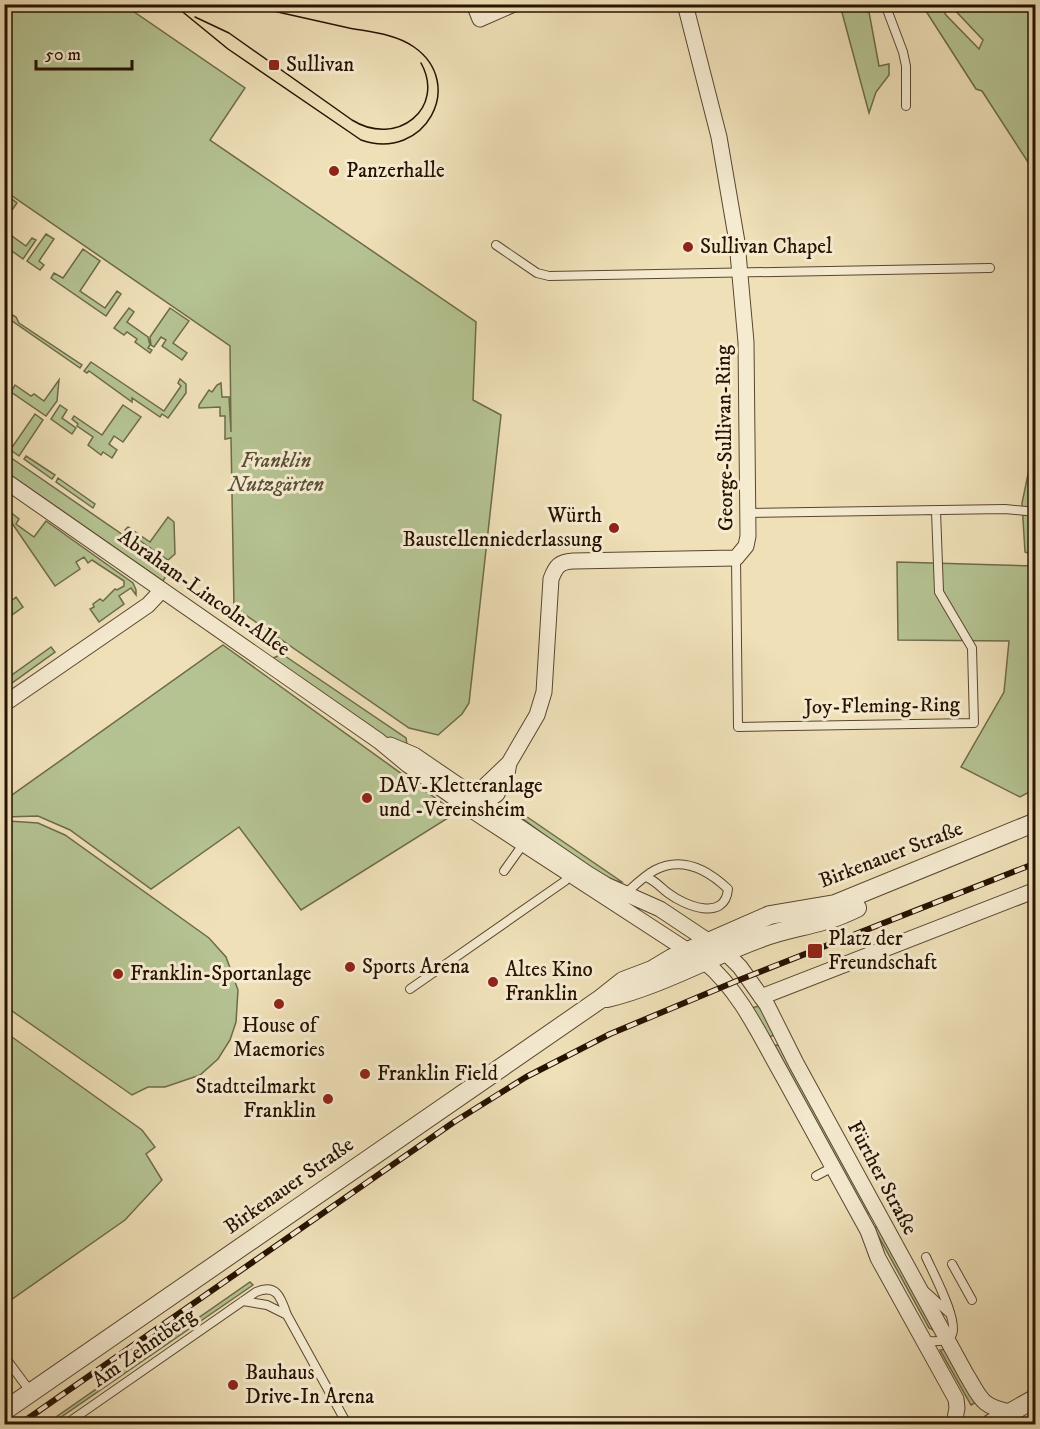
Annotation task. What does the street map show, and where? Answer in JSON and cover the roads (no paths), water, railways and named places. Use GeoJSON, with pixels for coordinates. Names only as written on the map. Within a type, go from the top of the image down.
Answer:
{"type":"FeatureCollection","features":[{"type":"Feature","properties":{"kind":"street"},"geometry":{"type":"LineString","coordinates":[[474,4],[480,19],[513,4]]}},
{"type":"Feature","properties":{"kind":"street","name":"George-Sullivan-Ring"},"geometry":{"type":"LineString","coordinates":[[479,804],[497,794],[507,774],[509,763],[537,716],[544,692],[552,579],[556,567],[562,562],[573,561],[736,558],[746,546],[748,513],[746,342],[741,273],[732,207],[718,137],[685,4]]}},
{"type":"Feature","properties":{"kind":"street","name":"Abraham-Lincoln-Allee"},"geometry":{"type":"LineString","coordinates":[[4,480],[379,741],[408,765],[479,804],[527,838],[606,885],[622,903]]}},
{"type":"Feature","properties":{"kind":"street"},"geometry":{"type":"LineString","coordinates":[[4,704],[148,606],[162,590]]}},
{"type":"Feature","properties":{"kind":"street","name":"Birkenauer Straße"},"geometry":{"type":"LineString","coordinates":[[4,1411],[599,1000],[622,981],[652,970],[687,951],[770,915],[835,904],[1035,822]]}},
{"type":"Feature","properties":{"kind":"street","name":"Birkenauer Straße"},"geometry":{"type":"LineString","coordinates":[[599,1000],[630,992],[759,938],[825,921],[990,854],[1008,846],[1035,822]]}},
{"type":"Feature","properties":{"kind":"street","name":"Abraham-Lincoln-Allee"},"geometry":{"type":"LineString","coordinates":[[527,838],[570,875],[622,903]]}},
{"type":"Feature","properties":{"kind":"street"},"geometry":{"type":"LineString","coordinates":[[761,997],[1035,890]]}},
{"type":"Feature","properties":{"kind":"street","name":"Fürther Straße"},"geometry":{"type":"LineString","coordinates":[[622,903],[660,909],[726,953],[740,967],[761,997],[914,1280],[984,1403],[992,1408],[1010,1412]]}},
{"type":"Feature","properties":{"kind":"street","name":"Fürther Straße"},"geometry":{"type":"LineString","coordinates":[[622,903],[721,976],[766,1046],[864,1223],[878,1258],[925,1341]]}},
{"type":"Feature","properties":{"kind":"street"},"geometry":{"type":"LineString","coordinates":[[925,1341],[956,1400],[954,1425]]}},
{"type":"Feature","properties":{"kind":"street"},"geometry":{"type":"LineString","coordinates":[[990,1425],[1035,1398]]}},
{"type":"Feature","properties":{"kind":"lane"},"geometry":{"type":"LineString","coordinates":[[885,4],[906,66],[906,106]]}},
{"type":"Feature","properties":{"kind":"lane"},"geometry":{"type":"LineString","coordinates":[[496,245],[537,273],[549,276],[990,268]]}},
{"type":"Feature","properties":{"kind":"lane"},"geometry":{"type":"LineString","coordinates":[[748,513],[1005,509],[1035,512]]}},
{"type":"Feature","properties":{"kind":"lane","name":"Joy-Fleming-Ring"},"geometry":{"type":"LineString","coordinates":[[736,558],[738,727],[974,723],[972,648],[939,592],[936,510]]}},
{"type":"Feature","properties":{"kind":"lane"},"geometry":{"type":"LineString","coordinates":[[504,871],[527,838]]}},
{"type":"Feature","properties":{"kind":"lane"},"geometry":{"type":"LineString","coordinates":[[622,903],[646,877],[656,870],[674,865],[689,865],[713,874],[728,889],[727,899],[713,909],[696,907],[669,894],[656,881],[646,877]]}},
{"type":"Feature","properties":{"kind":"lane"},"geometry":{"type":"LineString","coordinates":[[410,989],[565,881],[570,875]]}},
{"type":"Feature","properties":{"kind":"lane"},"geometry":{"type":"LineString","coordinates":[[741,1006],[761,997]]}},
{"type":"Feature","properties":{"kind":"lane"},"geometry":{"type":"LineString","coordinates":[[766,1046],[782,1036]]}},
{"type":"Feature","properties":{"kind":"lane"},"geometry":{"type":"LineString","coordinates":[[816,1176],[833,1167]]}},
{"type":"Feature","properties":{"kind":"lane"},"geometry":{"type":"LineString","coordinates":[[925,1341],[947,1340],[954,1329],[945,1297],[926,1257]]}},
{"type":"Feature","properties":{"kind":"lane"},"geometry":{"type":"LineString","coordinates":[[952,1264],[972,1300]]}},
{"type":"Feature","properties":{"kind":"lane"},"geometry":{"type":"LineString","coordinates":[[914,1280],[949,1313]]}},
{"type":"Feature","properties":{"kind":"lane","name":"Am Zehntberg"},"geometry":{"type":"LineString","coordinates":[[66,1425],[243,1301],[264,1289],[272,1290],[282,1300],[287,1315],[347,1425]]}},
{"type":"Feature","properties":{"kind":"lane"},"geometry":{"type":"LineString","coordinates":[[243,1301],[267,1305],[287,1315]]}},
{"type":"Feature","properties":{"kind":"lane"},"geometry":{"type":"LineString","coordinates":[[4,1356],[31,1393]]}},
{"type":"Feature","properties":{"kind":"tram line"},"geometry":{"type":"LineString","coordinates":[[173,4],[228,49],[361,140],[384,144],[404,140],[420,130],[431,116],[437,98],[437,80],[430,63],[414,47],[383,34],[242,4]]}},
{"type":"Feature","properties":{"kind":"tram line"},"geometry":{"type":"LineString","coordinates":[[195,17],[229,33],[352,120],[369,127],[385,129],[400,126],[413,119],[422,108],[427,95],[427,80],[421,63]]}},
{"type":"Feature","properties":{"kind":"railway"},"geometry":{"type":"LineString","coordinates":[[20,1424],[454,1122],[526,1077],[610,1034],[739,980],[1036,863]]}},
{"type":"Feature","properties":{"kind":"place","name":"Sullivan"},"geometry":{"type":"Point","coordinates":[274,65]}},
{"type":"Feature","properties":{"kind":"place","name":"Panzerhalle"},"geometry":{"type":"Point","coordinates":[334,171]}},
{"type":"Feature","properties":{"kind":"place","name":"Sullivan Chapel"},"geometry":{"type":"Point","coordinates":[688,247]}},
{"type":"Feature","properties":{"kind":"place","name":"Würth Baustellenniederlassung"},"geometry":{"type":"Point","coordinates":[614,528]}},
{"type":"Feature","properties":{"kind":"place","name":"DAV-Kletteranlage und -Vereinsheim"},"geometry":{"type":"Point","coordinates":[367,798]}},
{"type":"Feature","properties":{"kind":"place","name":"Platz der Freundschaft"},"geometry":{"type":"Point","coordinates":[815,951]}},
{"type":"Feature","properties":{"kind":"place","name":"Sports Arena"},"geometry":{"type":"Point","coordinates":[350,967]}},
{"type":"Feature","properties":{"kind":"place","name":"Franklin-Sportanlage"},"geometry":{"type":"Point","coordinates":[118,974]}},
{"type":"Feature","properties":{"kind":"place","name":"Altes Kino Franklin"},"geometry":{"type":"Point","coordinates":[493,982]}},
{"type":"Feature","properties":{"kind":"place","name":"House of Maemories"},"geometry":{"type":"Point","coordinates":[279,1004]}},
{"type":"Feature","properties":{"kind":"place","name":"Franklin Field"},"geometry":{"type":"Point","coordinates":[365,1074]}},
{"type":"Feature","properties":{"kind":"place","name":"Stadtteilmarkt Franklin"},"geometry":{"type":"Point","coordinates":[328,1099]}},
{"type":"Feature","properties":{"kind":"place","name":"Bauhaus Drive-In Arena"},"geometry":{"type":"Point","coordinates":[233,1385]}},
{"type":"Feature","properties":{"kind":"park label","name":"Franklin Nutzgärten"},"geometry":{"type":"Point","coordinates":[276,473]}}]}
